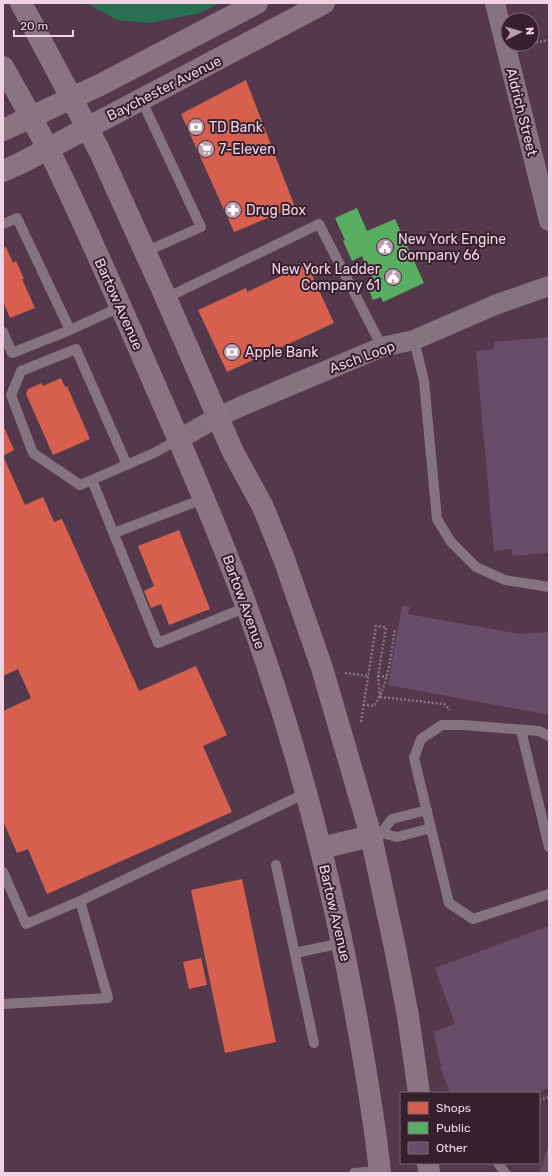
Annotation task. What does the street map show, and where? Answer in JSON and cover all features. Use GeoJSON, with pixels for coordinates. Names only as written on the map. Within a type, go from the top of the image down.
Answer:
{"type":"FeatureCollection","features":[{"type":"Feature","properties":{"kind":"main road"},"geometry":{"type":"LineString","coordinates":[[21,3],[88,127],[166,298],[233,452],[263,507],[287,567],[322,668],[376,835],[419,1092]]}},
{"type":"Feature","properties":{"kind":"main road"},"geometry":{"type":"LineString","coordinates":[[3,130],[107,82],[257,3]]}},
{"type":"Feature","properties":{"kind":"main road","name":"Baychester Avenue"},"geometry":{"type":"LineString","coordinates":[[3,171],[48,149],[324,3]]}},
{"type":"Feature","properties":{"kind":"main road","name":"Bartow Avenue"},"geometry":{"type":"LineString","coordinates":[[3,67],[58,169],[179,439],[225,549],[247,607],[306,793],[320,848],[349,974],[380,1172]]}},
{"type":"Feature","properties":{"kind":"main road"},"geometry":{"type":"LineString","coordinates":[[320,848],[376,835]]}},
{"type":"Feature","properties":{"kind":"street","name":"Aldrich Street"},"geometry":{"type":"LineString","coordinates":[[495,3],[549,221]]}},
{"type":"Feature","properties":{"kind":"street","name":"Asch Loop"},"geometry":{"type":"LineString","coordinates":[[179,439],[218,417],[382,347],[414,340],[495,306],[549,286]]}},
{"type":"Feature","properties":{"kind":"lane"},"geometry":{"type":"LineString","coordinates":[[141,99],[201,227],[145,252]]}},
{"type":"Feature","properties":{"kind":"lane"},"geometry":{"type":"LineString","coordinates":[[3,224],[17,218],[70,330]]}},
{"type":"Feature","properties":{"kind":"lane"},"geometry":{"type":"LineString","coordinates":[[166,298],[319,224],[382,347]]}},
{"type":"Feature","properties":{"kind":"lane"},"geometry":{"type":"LineString","coordinates":[[3,332],[12,352],[70,330],[120,307]]}},
{"type":"Feature","properties":{"kind":"lane"},"geometry":{"type":"LineString","coordinates":[[414,340],[424,381],[437,520],[452,542],[476,567],[506,580],[549,587]]}},
{"type":"Feature","properties":{"kind":"lane"},"geometry":{"type":"LineString","coordinates":[[127,465],[76,349],[21,371],[11,395],[33,453],[80,485],[127,465],[154,453],[179,439]]}},
{"type":"Feature","properties":{"kind":"lane"},"geometry":{"type":"LineString","coordinates":[[92,480],[158,643],[247,607]]}},
{"type":"Feature","properties":{"kind":"lane"},"geometry":{"type":"LineString","coordinates":[[114,533],[203,499]]}},
{"type":"Feature","properties":{"kind":"lane"},"geometry":{"type":"LineString","coordinates":[[549,736],[539,732],[521,730],[463,725],[442,726],[421,739],[414,758],[449,903],[473,919],[549,894]]}},
{"type":"Feature","properties":{"kind":"lane"},"geometry":{"type":"LineString","coordinates":[[521,730],[549,848]]}},
{"type":"Feature","properties":{"kind":"lane"},"geometry":{"type":"LineString","coordinates":[[3,872],[26,924],[80,901],[306,793]]}},
{"type":"Feature","properties":{"kind":"lane"},"geometry":{"type":"LineString","coordinates":[[376,835],[392,819],[427,810]]}},
{"type":"Feature","properties":{"kind":"lane"},"geometry":{"type":"LineString","coordinates":[[376,835],[396,837],[431,828]]}},
{"type":"Feature","properties":{"kind":"lane"},"geometry":{"type":"LineString","coordinates":[[276,866],[314,1042]]}},
{"type":"Feature","properties":{"kind":"lane"},"geometry":{"type":"LineString","coordinates":[[3,1004],[108,998],[80,901]]}},
{"type":"Feature","properties":{"kind":"lane"},"geometry":{"type":"LineString","coordinates":[[295,952],[342,943]]}},
{"type":"Feature","properties":{"kind":"lane"},"geometry":{"type":"LineString","coordinates":[[499,1164],[505,1173]]}},
{"type":"Feature","properties":{"kind":"lane"},"geometry":{"type":"LineString","coordinates":[[354,1173],[380,1172]]}},
{"type":"Feature","properties":{"kind":"path"},"geometry":{"type":"LineString","coordinates":[[360,725],[376,626],[386,627],[378,676],[380,697]]}},
{"type":"Feature","properties":{"kind":"path"},"geometry":{"type":"LineString","coordinates":[[363,705],[374,706],[380,697],[387,677],[395,629]]}},
{"type":"Feature","properties":{"kind":"path"},"geometry":{"type":"LineString","coordinates":[[339,672],[368,676]]}},
{"type":"Feature","properties":{"kind":"path"},"geometry":{"type":"LineString","coordinates":[[378,676],[387,677]]}},
{"type":"Feature","properties":{"kind":"path"},"geometry":{"type":"LineString","coordinates":[[380,697],[444,704],[463,725]]}},
{"type":"Feature","properties":{"kind":"green space"},"geometry":{"type":"Polygon","coordinates":[[[87,3],[219,3],[200,13],[150,23],[117,20],[87,3]]]}},
{"type":"Feature","properties":{"kind":"building: Shops"},"geometry":{"type":"Polygon","coordinates":[[[246,80],[295,207],[234,232],[181,114],[246,80]]]}},
{"type":"Feature","properties":{"kind":"building: Shops"},"geometry":{"type":"Polygon","coordinates":[[[6,247],[13,263],[16,261],[35,308],[10,318],[3,302],[3,248],[6,247]]]}},
{"type":"Feature","properties":{"kind":"building: Shops"},"geometry":{"type":"Polygon","coordinates":[[[307,264],[334,323],[227,372],[198,310],[246,288],[247,292],[307,264]]]}},
{"type":"Feature","properties":{"kind":"building: Shops"},"geometry":{"type":"Polygon","coordinates":[[[61,378],[65,387],[67,386],[90,439],[53,455],[26,394],[28,389],[42,383],[43,386],[61,378]]]}},
{"type":"Feature","properties":{"kind":"building: Shops"},"geometry":{"type":"Polygon","coordinates":[[[3,425],[14,450],[3,456],[3,425]]]}},
{"type":"Feature","properties":{"kind":"building: Shops"},"geometry":{"type":"Polygon","coordinates":[[[3,456],[25,505],[43,497],[54,522],[62,519],[139,691],[196,666],[227,735],[203,746],[232,812],[47,894],[28,849],[17,853],[3,821],[3,711],[31,698],[18,669],[3,676],[3,456]]]}},
{"type":"Feature","properties":{"kind":"building: Shops"},"geometry":{"type":"Polygon","coordinates":[[[179,530],[210,609],[169,625],[161,604],[151,608],[144,591],[154,586],[138,546],[179,530]]]}},
{"type":"Feature","properties":{"kind":"building: Shops"},"geometry":{"type":"Polygon","coordinates":[[[242,879],[276,1042],[225,1053],[191,890],[242,879]]]}},
{"type":"Feature","properties":{"kind":"building: Shops"},"geometry":{"type":"Polygon","coordinates":[[[201,958],[207,985],[189,989],[183,962],[201,958]]]}},
{"type":"Feature","properties":{"kind":"building: Public"},"geometry":{"type":"Polygon","coordinates":[[[357,208],[367,231],[395,219],[424,283],[383,302],[381,297],[373,300],[366,284],[373,281],[362,256],[352,261],[343,241],[345,240],[335,218],[357,208]]]}},
{"type":"Feature","properties":{"kind":"building: Other"},"geometry":{"type":"Polygon","coordinates":[[[549,337],[549,553],[512,556],[512,549],[494,551],[476,351],[494,349],[494,342],[549,337]]]}},
{"type":"Feature","properties":{"kind":"building: Other"},"geometry":{"type":"Polygon","coordinates":[[[402,605],[410,607],[408,614],[520,634],[549,632],[549,715],[388,685],[402,605]]]}},
{"type":"Feature","properties":{"kind":"building: Other"},"geometry":{"type":"Polygon","coordinates":[[[549,926],[549,1088],[538,1092],[450,1092],[440,1067],[442,1066],[439,1059],[434,1032],[455,1024],[435,968],[549,926]]]}},
{"type":"Feature","properties":{"kind":"building: Other"},"geometry":{"type":"Polygon","coordinates":[[[549,1144],[549,1173],[539,1173],[549,1144]]]}},
{"type":"Feature","properties":{"kind":"place","name":"TD Bank"},"geometry":{"type":"Point","coordinates":[196,127]}},
{"type":"Feature","properties":{"kind":"place","name":"7-Eleven"},"geometry":{"type":"Point","coordinates":[206,149]}},
{"type":"Feature","properties":{"kind":"place","name":"Drug Box"},"geometry":{"type":"Point","coordinates":[233,210]}},
{"type":"Feature","properties":{"kind":"place","name":"New York Engine Company 66"},"geometry":{"type":"Point","coordinates":[385,247]}},
{"type":"Feature","properties":{"kind":"place","name":"New York Ladder Company 61"},"geometry":{"type":"Point","coordinates":[393,277]}},
{"type":"Feature","properties":{"kind":"place","name":"Apple Bank"},"geometry":{"type":"Point","coordinates":[232,352]}}]}
